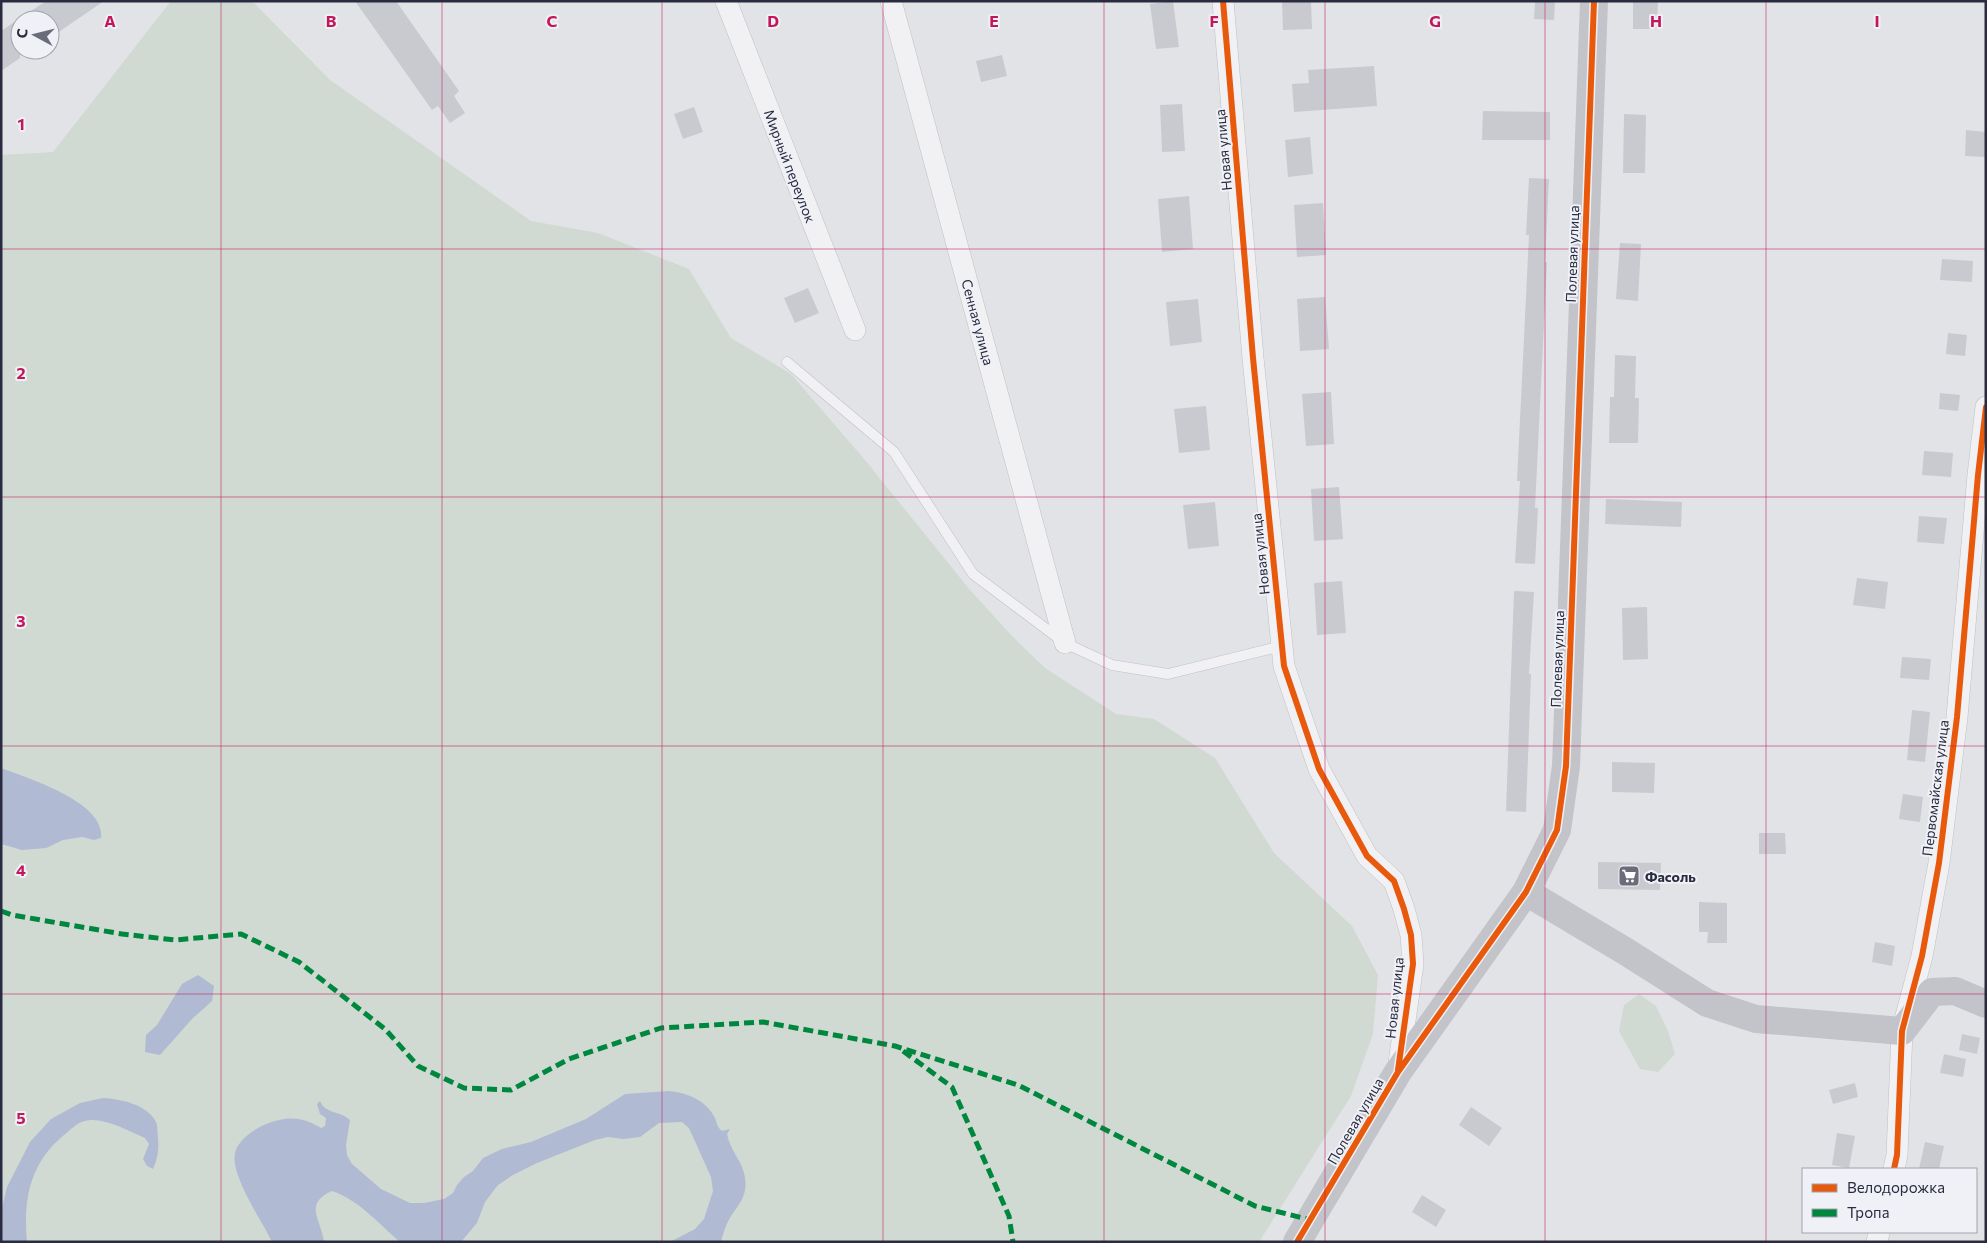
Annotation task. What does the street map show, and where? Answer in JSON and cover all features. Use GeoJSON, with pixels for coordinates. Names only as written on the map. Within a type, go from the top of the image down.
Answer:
{"type":"FeatureCollection","features":[{"type":"Feature","properties":{"kind":"street","name":"Мирный переулок"},"geometry":{"type":"LineString","coordinates":[[726,1],[855,330]]}},
{"type":"Feature","properties":{"kind":"street","name":"Сенная улица"},"geometry":{"type":"LineString","coordinates":[[891,1],[1065,643]]}},
{"type":"Feature","properties":{"kind":"street","name":"Новая улица"},"geometry":{"type":"LineString","coordinates":[[1223,1],[1253,358],[1284,666],[1319,769],[1367,856],[1394,881],[1404,909],[1411,935],[1413,964],[1398,1072]]}},
{"type":"Feature","properties":{"kind":"street","name":"Полевая улица"},"geometry":{"type":"LineString","coordinates":[[1297,1242],[1398,1072],[1526,892],[1558,830],[1566,766],[1594,1]]}},
{"type":"Feature","properties":{"kind":"street","name":"Первомайская улица"},"geometry":{"type":"LineString","coordinates":[[1894,1168],[1898,1155],[1902,1030],[1922,956],[1939,863],[1957,717],[1982,475],[1986,407]]}},
{"type":"Feature","properties":{"kind":"street"},"geometry":{"type":"LineString","coordinates":[[1526,892],[1707,1003],[1756,1020],[1902,1030],[1932,992],[1956,990],[1986,1004]]}},
{"type":"Feature","properties":{"kind":"lane"},"geometry":{"type":"LineString","coordinates":[[787,362],[894,452],[973,574],[1065,643],[1112,665],[1168,674],[1282,646]]}},
{"type":"Feature","properties":{"kind":"shaded area"},"geometry":{"type":"Polygon","coordinates":[[[171,1],[252,1],[330,80],[531,221],[598,233],[689,269],[731,338],[791,374],[865,460],[970,590],[1012,636],[1045,668],[1116,714],[1154,719],[1215,758],[1274,853],[1352,926],[1378,975],[1373,1034],[1351,1096],[1259,1242],[1,1242],[1,155],[53,152],[171,1]]]}},
{"type":"Feature","properties":{"kind":"shaded area"},"geometry":{"type":"Polygon","coordinates":[[[1639,994],[1656,1006],[1668,1031],[1675,1054],[1658,1072],[1640,1069],[1619,1031],[1624,1005],[1639,994]]]}},
{"type":"Feature","properties":{"kind":"water"},"geometry":{"type":"Polygon","coordinates":[[[1,768],[63,793],[78,803],[91,813],[99,825],[101,838],[94,840],[82,837],[63,840],[46,848],[22,850],[1,844],[1,768]]]}},
{"type":"Feature","properties":{"kind":"water"},"geometry":{"type":"Polygon","coordinates":[[[198,975],[214,986],[212,1001],[192,1019],[160,1055],[145,1052],[146,1035],[157,1025],[182,984],[198,975]]]}},
{"type":"Feature","properties":{"kind":"water"},"geometry":{"type":"Polygon","coordinates":[[[669,1091],[696,1098],[707,1106],[722,1131],[730,1129],[727,1134],[728,1140],[743,1168],[745,1192],[728,1222],[721,1242],[670,1242],[695,1229],[704,1219],[713,1191],[711,1177],[689,1128],[682,1122],[659,1123],[640,1137],[623,1139],[608,1137],[595,1140],[537,1163],[513,1175],[498,1185],[485,1202],[477,1223],[461,1242],[400,1242],[360,1206],[332,1191],[318,1201],[316,1207],[324,1242],[272,1242],[248,1198],[237,1173],[235,1162],[235,1153],[240,1143],[249,1134],[264,1125],[283,1119],[295,1119],[321,1128],[325,1126],[326,1118],[320,1114],[317,1104],[320,1101],[329,1110],[350,1120],[346,1145],[347,1155],[352,1164],[381,1189],[410,1203],[424,1203],[444,1199],[453,1193],[457,1185],[473,1171],[483,1158],[502,1149],[531,1142],[586,1119],[625,1094],[669,1091]]]}},
{"type":"Feature","properties":{"kind":"water"},"geometry":{"type":"Polygon","coordinates":[[[103,1098],[132,1104],[140,1107],[152,1116],[157,1124],[158,1141],[157,1157],[153,1169],[147,1166],[143,1159],[149,1144],[145,1138],[104,1121],[90,1120],[79,1123],[52,1146],[36,1170],[31,1183],[26,1211],[27,1242],[1,1242],[2,1208],[7,1187],[30,1142],[51,1119],[80,1103],[103,1098]]]}},
{"type":"Feature","properties":{"kind":"building"},"geometry":{"type":"Polygon","coordinates":[[[46,1],[104,1],[60,31],[60,10],[32,10],[46,1]]]}},
{"type":"Feature","properties":{"kind":"building"},"geometry":{"type":"Polygon","coordinates":[[[355,1],[396,1],[459,91],[454,96],[465,113],[450,123],[438,106],[432,110],[355,1]]]}},
{"type":"Feature","properties":{"kind":"building"},"geometry":{"type":"Polygon","coordinates":[[[1173,1],[1179,47],[1156,49],[1150,4],[1173,1]]]}},
{"type":"Feature","properties":{"kind":"building"},"geometry":{"type":"Polygon","coordinates":[[[1282,1],[1311,1],[1312,29],[1283,30],[1282,1]]]}},
{"type":"Feature","properties":{"kind":"building"},"geometry":{"type":"Polygon","coordinates":[[[1535,1],[1555,1],[1554,20],[1534,19],[1535,1]]]}},
{"type":"Feature","properties":{"kind":"building"},"geometry":{"type":"Polygon","coordinates":[[[1633,1],[1658,1],[1657,29],[1633,29],[1633,1]]]}},
{"type":"Feature","properties":{"kind":"building"},"geometry":{"type":"Polygon","coordinates":[[[10,25],[10,60],[17,60],[1,71],[1,31],[10,25]]]}},
{"type":"Feature","properties":{"kind":"building"},"geometry":{"type":"Polygon","coordinates":[[[1002,55],[1007,76],[981,82],[976,61],[1002,55]]]}},
{"type":"Feature","properties":{"kind":"building"},"geometry":{"type":"Polygon","coordinates":[[[1374,66],[1377,106],[1294,112],[1292,84],[1309,83],[1308,70],[1374,66]]]}},
{"type":"Feature","properties":{"kind":"building"},"geometry":{"type":"Polygon","coordinates":[[[1182,104],[1185,151],[1162,152],[1160,105],[1182,104]]]}},
{"type":"Feature","properties":{"kind":"building"},"geometry":{"type":"Polygon","coordinates":[[[694,107],[703,132],[683,139],[674,114],[694,107]]]}},
{"type":"Feature","properties":{"kind":"building"},"geometry":{"type":"Polygon","coordinates":[[[1483,111],[1550,112],[1550,140],[1482,140],[1483,111]]]}},
{"type":"Feature","properties":{"kind":"building"},"geometry":{"type":"Polygon","coordinates":[[[1624,114],[1646,115],[1645,173],[1623,173],[1624,114]]]}},
{"type":"Feature","properties":{"kind":"building"},"geometry":{"type":"Polygon","coordinates":[[[1966,130],[1986,132],[1986,157],[1965,156],[1966,130]]]}},
{"type":"Feature","properties":{"kind":"building"},"geometry":{"type":"Polygon","coordinates":[[[1310,137],[1313,174],[1288,177],[1285,140],[1310,137]]]}},
{"type":"Feature","properties":{"kind":"building"},"geometry":{"type":"Polygon","coordinates":[[[1529,178],[1549,179],[1545,262],[1547,262],[1535,508],[1538,508],[1535,564],[1515,563],[1529,235],[1526,235],[1529,178]]]}},
{"type":"Feature","properties":{"kind":"building"},"geometry":{"type":"Polygon","coordinates":[[[1189,196],[1193,249],[1162,252],[1158,199],[1189,196]]]}},
{"type":"Feature","properties":{"kind":"building"},"geometry":{"type":"Polygon","coordinates":[[[1323,203],[1326,255],[1297,257],[1294,205],[1323,203]]]}},
{"type":"Feature","properties":{"kind":"building"},"geometry":{"type":"Polygon","coordinates":[[[1620,243],[1641,244],[1638,301],[1616,299],[1620,243]]]}},
{"type":"Feature","properties":{"kind":"building"},"geometry":{"type":"Polygon","coordinates":[[[1942,259],[1973,261],[1972,282],[1940,280],[1942,259]]]}},
{"type":"Feature","properties":{"kind":"building"},"geometry":{"type":"Polygon","coordinates":[[[808,288],[819,313],[795,323],[784,298],[808,288]]]}},
{"type":"Feature","properties":{"kind":"building"},"geometry":{"type":"Polygon","coordinates":[[[1325,297],[1329,349],[1300,351],[1297,299],[1325,297]]]}},
{"type":"Feature","properties":{"kind":"building"},"geometry":{"type":"Polygon","coordinates":[[[1198,299],[1202,342],[1170,346],[1166,302],[1198,299]]]}},
{"type":"Feature","properties":{"kind":"building"},"geometry":{"type":"Polygon","coordinates":[[[1948,333],[1967,335],[1965,356],[1946,354],[1948,333]]]}},
{"type":"Feature","properties":{"kind":"building"},"geometry":{"type":"Polygon","coordinates":[[[1615,355],[1636,356],[1635,398],[1639,398],[1638,443],[1609,443],[1610,397],[1614,397],[1615,355]]]}},
{"type":"Feature","properties":{"kind":"building"},"geometry":{"type":"Polygon","coordinates":[[[1331,392],[1334,444],[1306,446],[1302,394],[1331,392]]]}},
{"type":"Feature","properties":{"kind":"building"},"geometry":{"type":"Polygon","coordinates":[[[1940,393],[1960,395],[1958,411],[1939,409],[1940,393]]]}},
{"type":"Feature","properties":{"kind":"building"},"geometry":{"type":"Polygon","coordinates":[[[1206,406],[1210,450],[1179,453],[1174,409],[1206,406]]]}},
{"type":"Feature","properties":{"kind":"building"},"geometry":{"type":"Polygon","coordinates":[[[1924,451],[1953,453],[1951,477],[1922,475],[1924,451]]]}},
{"type":"Feature","properties":{"kind":"building"},"geometry":{"type":"Polygon","coordinates":[[[1339,487],[1343,539],[1314,541],[1311,489],[1339,487]]]}},
{"type":"Feature","properties":{"kind":"building"},"geometry":{"type":"Polygon","coordinates":[[[1606,499],[1682,502],[1681,527],[1605,524],[1606,499]]]}},
{"type":"Feature","properties":{"kind":"building"},"geometry":{"type":"Polygon","coordinates":[[[1215,502],[1219,546],[1188,549],[1183,505],[1215,502]]]}},
{"type":"Feature","properties":{"kind":"building"},"geometry":{"type":"Polygon","coordinates":[[[1919,516],[1947,518],[1944,544],[1917,542],[1919,516]]]}},
{"type":"Feature","properties":{"kind":"building"},"geometry":{"type":"Polygon","coordinates":[[[1857,578],[1888,582],[1885,609],[1853,605],[1857,578]]]}},
{"type":"Feature","properties":{"kind":"building"},"geometry":{"type":"Polygon","coordinates":[[[1342,581],[1346,633],[1317,635],[1314,583],[1342,581]]]}},
{"type":"Feature","properties":{"kind":"building"},"geometry":{"type":"Polygon","coordinates":[[[1514,591],[1534,592],[1529,674],[1531,674],[1526,812],[1506,811],[1514,591]]]}},
{"type":"Feature","properties":{"kind":"building"},"geometry":{"type":"Polygon","coordinates":[[[1647,607],[1648,659],[1623,660],[1622,608],[1647,607]]]}},
{"type":"Feature","properties":{"kind":"building"},"geometry":{"type":"Polygon","coordinates":[[[1902,657],[1931,659],[1929,680],[1900,678],[1902,657]]]}},
{"type":"Feature","properties":{"kind":"building"},"geometry":{"type":"Polygon","coordinates":[[[1912,710],[1930,712],[1925,762],[1907,760],[1912,710]]]}},
{"type":"Feature","properties":{"kind":"building"},"geometry":{"type":"Polygon","coordinates":[[[1612,762],[1655,763],[1654,793],[1612,792],[1612,762]]]}},
{"type":"Feature","properties":{"kind":"building"},"geometry":{"type":"Polygon","coordinates":[[[1903,794],[1923,797],[1920,822],[1899,819],[1903,794]]]}},
{"type":"Feature","properties":{"kind":"building"},"geometry":{"type":"Polygon","coordinates":[[[1759,833],[1785,833],[1786,854],[1759,854],[1759,833]]]}},
{"type":"Feature","properties":{"kind":"building","name":"Фасоль"},"geometry":{"type":"Polygon","coordinates":[[[1598,862],[1661,863],[1660,890],[1598,889],[1598,862]]]}},
{"type":"Feature","properties":{"kind":"building"},"geometry":{"type":"Polygon","coordinates":[[[1699,902],[1727,903],[1727,943],[1707,943],[1708,932],[1699,932],[1699,902]]]}},
{"type":"Feature","properties":{"kind":"building"},"geometry":{"type":"Polygon","coordinates":[[[1875,942],[1895,946],[1892,966],[1872,962],[1875,942]]]}},
{"type":"Feature","properties":{"kind":"building"},"geometry":{"type":"Polygon","coordinates":[[[1962,1034],[1980,1038],[1977,1054],[1959,1050],[1962,1034]]]}},
{"type":"Feature","properties":{"kind":"building"},"geometry":{"type":"Polygon","coordinates":[[[1944,1054],[1966,1059],[1963,1077],[1940,1073],[1944,1054]]]}},
{"type":"Feature","properties":{"kind":"building"},"geometry":{"type":"Polygon","coordinates":[[[1855,1083],[1858,1097],[1833,1104],[1829,1090],[1855,1083]]]}},
{"type":"Feature","properties":{"kind":"building"},"geometry":{"type":"Polygon","coordinates":[[[1471,1107],[1502,1128],[1489,1146],[1459,1125],[1471,1107]]]}},
{"type":"Feature","properties":{"kind":"building"},"geometry":{"type":"Polygon","coordinates":[[[1837,1133],[1855,1136],[1849,1168],[1832,1165],[1837,1133]]]}},
{"type":"Feature","properties":{"kind":"building"},"geometry":{"type":"Polygon","coordinates":[[[1925,1142],[1944,1146],[1939,1168],[1919,1168],[1925,1142]]]}},
{"type":"Feature","properties":{"kind":"building"},"geometry":{"type":"Polygon","coordinates":[[[1422,1195],[1446,1210],[1436,1227],[1412,1212],[1422,1195]]]}},
{"type":"Feature","properties":{"kind":"marked path"},"geometry":{"type":"LineString","coordinates":[[1,911],[12,915],[122,934],[175,940],[241,934],[299,962],[385,1029],[418,1066],[464,1088],[511,1090],[569,1059],[661,1028],[763,1022],[895,1046],[1018,1085],[1255,1206],[1311,1220]]}},
{"type":"Feature","properties":{"kind":"marked path"},"geometry":{"type":"LineString","coordinates":[[903,1051],[952,1087],[1009,1216],[1013,1242]]}},
{"type":"Feature","properties":{"kind":"cycle path"},"geometry":{"type":"LineString","coordinates":[[1223,1],[1253,358],[1284,666],[1319,769],[1367,856],[1394,881],[1404,909],[1411,935],[1413,964],[1398,1070]]}},
{"type":"Feature","properties":{"kind":"cycle path"},"geometry":{"type":"LineString","coordinates":[[1297,1242],[1398,1072],[1526,892],[1557,830],[1566,766],[1594,1]]}},
{"type":"Feature","properties":{"kind":"cycle path"},"geometry":{"type":"LineString","coordinates":[[1894,1168],[1897,1155],[1902,1031],[1922,956],[1939,863],[1957,717],[1978,475],[1986,407]]}},
{"type":"Feature","properties":{"kind":"place","name":"Фасоль"},"geometry":{"type":"Point","coordinates":[1629,876]}}]}
